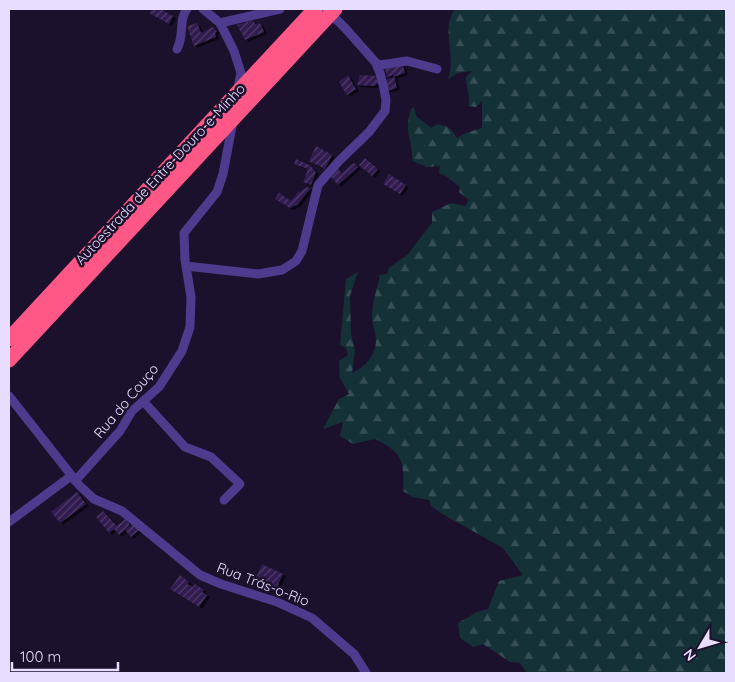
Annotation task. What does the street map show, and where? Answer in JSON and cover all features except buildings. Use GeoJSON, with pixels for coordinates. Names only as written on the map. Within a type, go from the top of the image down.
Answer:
{"type":"FeatureCollection","features":[{"type":"Feature","properties":{"kind":"highway","name":"Autoestrada de Entre-Douro-e-Minho"},"geometry":{"type":"LineString","coordinates":[[9,339],[315,9]]}},
{"type":"Feature","properties":{"kind":"highway","name":"Autoestrada de Entre-Douro-e-Minho"},"geometry":{"type":"LineString","coordinates":[[9,360],[334,9]]}},
{"type":"Feature","properties":{"kind":"street"},"geometry":{"type":"LineString","coordinates":[[177,49],[182,36],[182,19],[187,9]]}},
{"type":"Feature","properties":{"kind":"street"},"geometry":{"type":"LineString","coordinates":[[203,9],[220,24],[280,9]]}},
{"type":"Feature","properties":{"kind":"street"},"geometry":{"type":"LineString","coordinates":[[186,266],[258,274],[282,270],[296,261],[302,251],[318,185],[369,132],[385,111],[384,89],[376,63],[337,20],[326,14],[308,9]]}},
{"type":"Feature","properties":{"kind":"street","name":"Rua do Couço"},"geometry":{"type":"LineString","coordinates":[[9,522],[73,478],[120,431],[132,412],[159,386],[182,351],[190,327],[191,297],[186,266],[184,233],[212,199],[219,186],[241,73],[234,51],[220,24]]}},
{"type":"Feature","properties":{"kind":"street"},"geometry":{"type":"LineString","coordinates":[[376,63],[380,65],[407,61],[437,70]]}},
{"type":"Feature","properties":{"kind":"street","name":"Rua Trás-o-Rio"},"geometry":{"type":"LineString","coordinates":[[9,396],[73,478],[94,500],[122,511],[200,575],[221,584],[277,602],[312,618],[354,654],[366,673]]}},
{"type":"Feature","properties":{"kind":"street"},"geometry":{"type":"LineString","coordinates":[[143,401],[185,447],[211,457],[240,484],[224,500]]}},
{"type":"Feature","properties":{"kind":"green space"},"geometry":{"type":"Polygon","coordinates":[[[455,9],[726,9],[726,673],[527,673],[520,663],[510,662],[483,644],[473,647],[460,638],[458,623],[477,612],[488,609],[499,581],[523,575],[503,548],[444,515],[431,506],[429,500],[413,497],[403,491],[402,465],[400,459],[391,448],[375,439],[353,444],[340,436],[343,422],[323,429],[339,399],[349,394],[340,378],[339,361],[348,355],[346,348],[340,345],[346,279],[358,272],[350,296],[351,334],[355,350],[352,373],[365,364],[372,355],[376,345],[372,311],[380,275],[387,274],[389,268],[408,254],[432,223],[432,212],[451,203],[465,206],[469,200],[459,192],[460,187],[439,173],[440,166],[427,167],[412,161],[408,130],[411,109],[414,107],[416,116],[431,128],[438,124],[445,126],[452,130],[457,138],[482,128],[482,101],[476,107],[468,106],[466,77],[472,71],[458,73],[448,79],[451,61],[449,25],[455,9]]]}}]}
